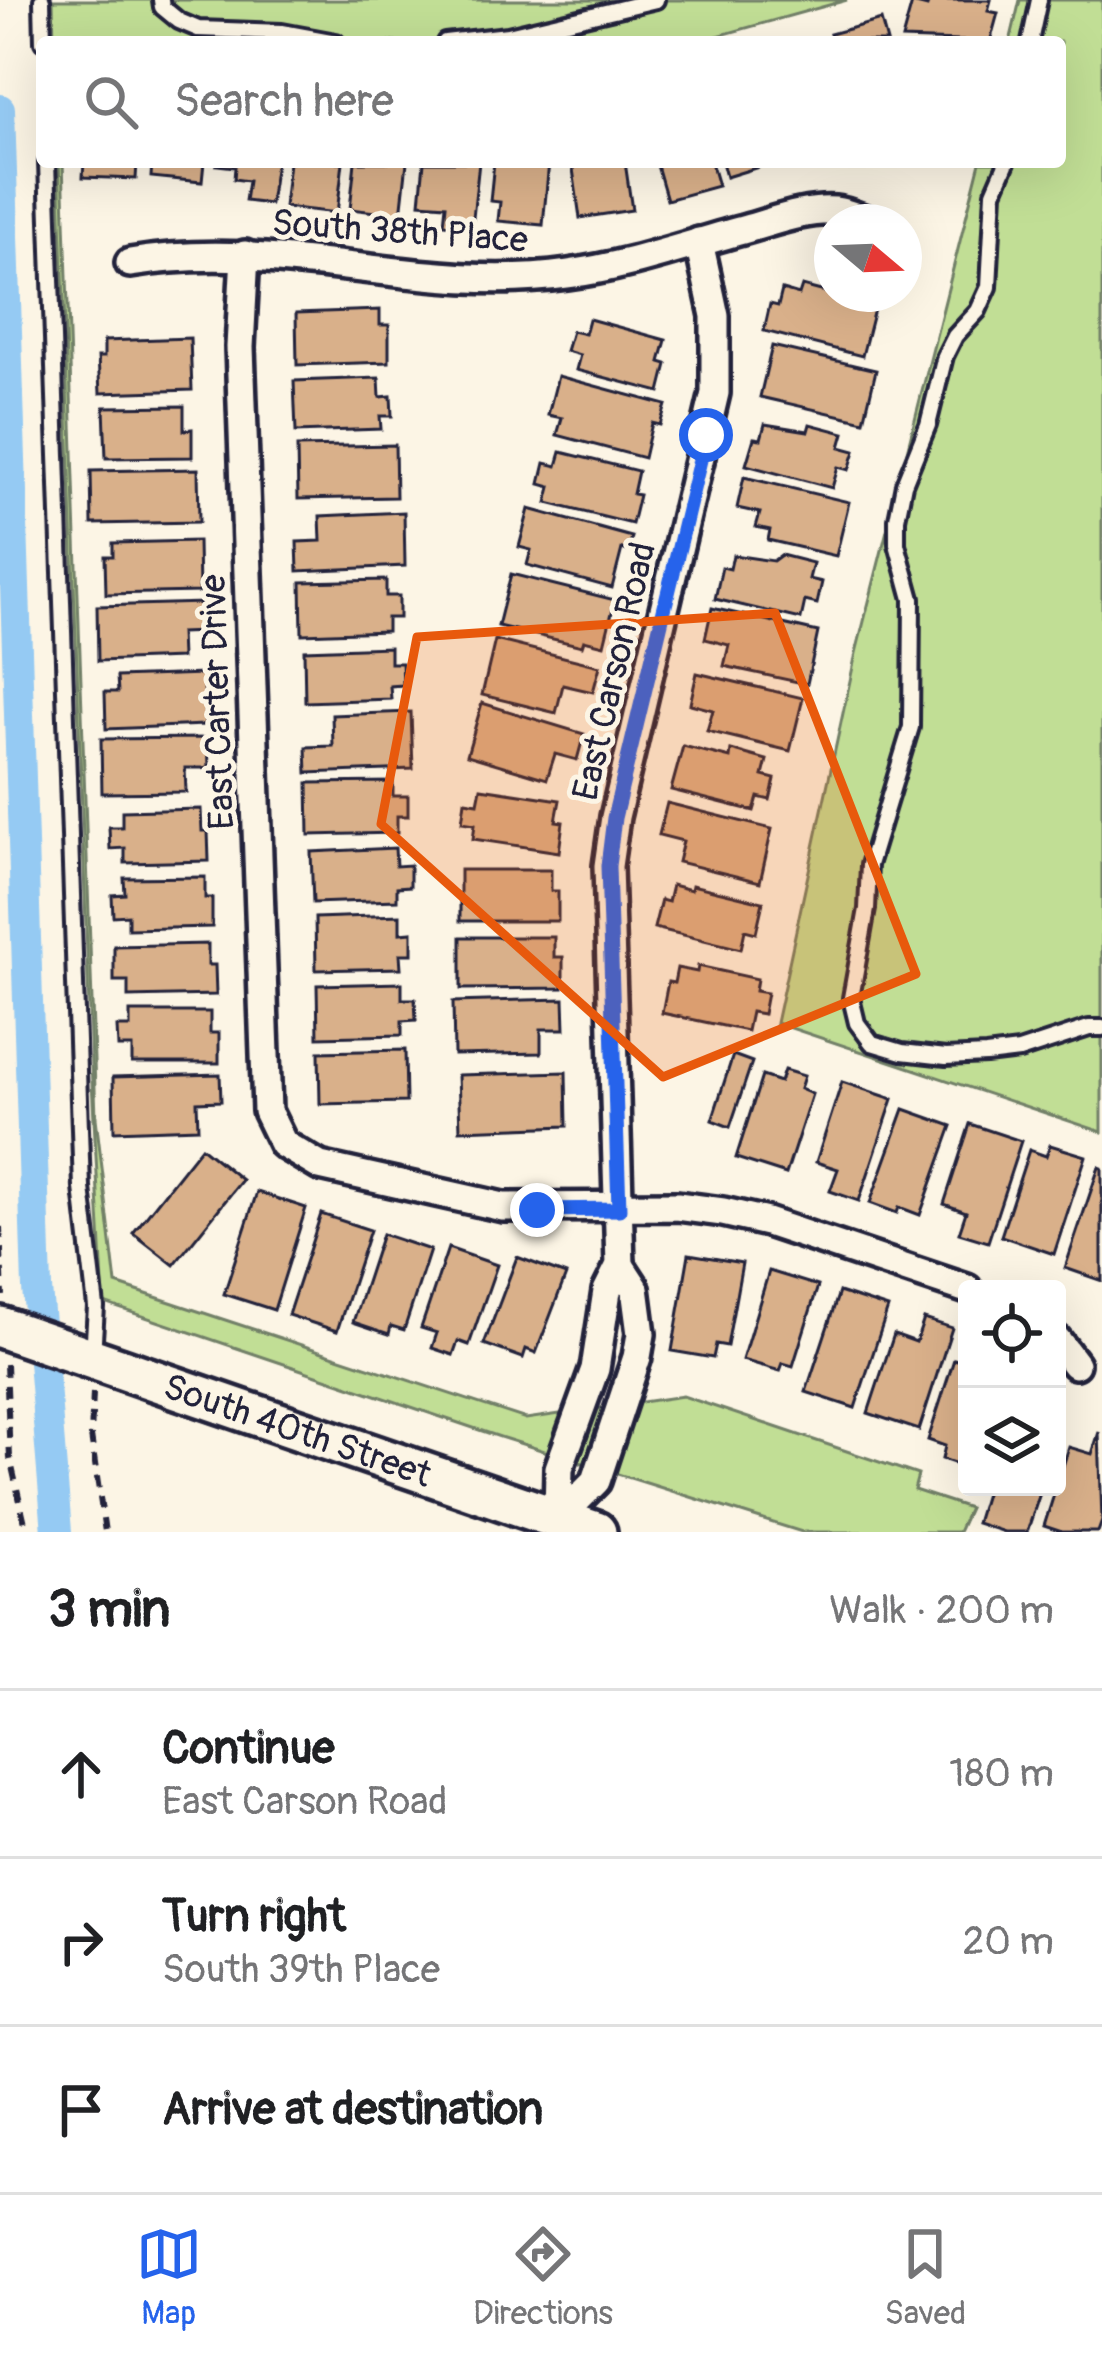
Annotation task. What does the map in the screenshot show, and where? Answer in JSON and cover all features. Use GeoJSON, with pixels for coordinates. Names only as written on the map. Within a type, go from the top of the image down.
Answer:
{"type":"FeatureCollection","features":[{"type":"Feature","properties":{"kind":"main road","name":"South 40th Street"},"geometry":{"type":"LineString","coordinates":[[2,1328],[577,1526]]}},
{"type":"Feature","properties":{"kind":"street","name":"South 38th Place"},"geometry":{"type":"LineString","coordinates":[[130,263],[182,254],[245,254],[496,279],[572,274],[814,212]]}},
{"type":"Feature","properties":{"kind":"street","name":"East Carson Road"},"geometry":{"type":"LineString","coordinates":[[577,1526],[559,1468],[595,1369],[608,1291],[620,1265],[608,866],[614,818],[715,393],[715,316],[699,242]]}},
{"type":"Feature","properties":{"kind":"street","name":"East Carter Drive"},"geometry":{"type":"LineString","coordinates":[[245,254],[240,371],[267,1111],[283,1144],[320,1166],[470,1203],[537,1210],[619,1209]]}},
{"type":"Feature","properties":{"kind":"street"},"geometry":{"type":"LineString","coordinates":[[619,1209],[677,1206],[767,1222],[958,1286]]}},
{"type":"Feature","properties":{"kind":"street","name":"East Carson Road"},"geometry":{"type":"LineString","coordinates":[[577,1526],[630,1379],[640,1334],[635,1288],[620,1265]]}},
{"type":"Feature","properties":{"kind":"street"},"geometry":{"type":"LineString","coordinates":[[1066,1352],[1075,1364]]}},
{"type":"Feature","properties":{"kind":"street"},"geometry":{"type":"LineString","coordinates":[[595,1369],[630,1379]]}},
{"type":"Feature","properties":{"kind":"lane"},"geometry":{"type":"LineString","coordinates":[[42,0],[44,36]]}},
{"type":"Feature","properties":{"kind":"lane"},"geometry":{"type":"LineString","coordinates":[[161,0],[162,7],[179,21],[199,29],[304,36]]}},
{"type":"Feature","properties":{"kind":"lane"},"geometry":{"type":"LineString","coordinates":[[499,36],[656,0]]}},
{"type":"Feature","properties":{"kind":"lane"},"geometry":{"type":"LineString","coordinates":[[1031,36],[1039,0]]}},
{"type":"Feature","properties":{"kind":"lane"},"geometry":{"type":"LineString","coordinates":[[47,168],[82,1188],[96,1307],[93,1359]]}},
{"type":"Feature","properties":{"kind":"lane"},"geometry":{"type":"LineString","coordinates":[[1004,168],[994,192],[989,286],[945,356],[897,519],[897,544],[912,599],[911,727],[869,865],[850,998],[856,1023],[872,1043],[902,1052],[986,1055],[1102,1028]]}},
{"type":"Feature","properties":{"kind":"path"},"geometry":{"type":"LineString","coordinates":[[0,1227],[2,1276]]}},
{"type":"Feature","properties":{"kind":"path"},"geometry":{"type":"LineString","coordinates":[[93,1359],[91,1436],[105,1532]]}},
{"type":"Feature","properties":{"kind":"path"},"geometry":{"type":"LineString","coordinates":[[6,1378],[10,1458],[27,1532]]}},
{"type":"Feature","properties":{"kind":"highlighted area"},"geometry":{"type":"Polygon","coordinates":[[[775,613],[916,974],[663,1077],[381,824],[417,637],[775,613]]]}},
{"type":"Feature","properties":{"kind":"green space"},"geometry":{"type":"Polygon","coordinates":[[[53,0],[847,0],[718,36],[54,36],[53,0]]]}},
{"type":"Feature","properties":{"kind":"green space"},"geometry":{"type":"Polygon","coordinates":[[[1020,0],[1102,0],[1102,1132],[776,1023],[856,653],[978,168],[1066,168],[1066,36],[1011,36],[1020,0]]]}},
{"type":"Feature","properties":{"kind":"green space"},"geometry":{"type":"Polygon","coordinates":[[[59,168],[63,168],[96,1118],[116,1284],[526,1419],[683,1396],[918,1475],[914,1490],[969,1508],[958,1532],[802,1532],[500,1437],[104,1303],[91,1064],[59,168]]]}},
{"type":"Feature","properties":{"kind":"building"},"geometry":{"type":"Polygon","coordinates":[[[929,0],[991,0],[988,11],[998,13],[992,36],[903,36],[912,3],[927,7],[929,0]]]}},
{"type":"Feature","properties":{"kind":"building"},"geometry":{"type":"Polygon","coordinates":[[[881,20],[885,36],[831,36],[881,20]]]}},
{"type":"Feature","properties":{"kind":"building"},"geometry":{"type":"Polygon","coordinates":[[[84,168],[137,168],[136,179],[83,177],[84,168]]]}},
{"type":"Feature","properties":{"kind":"building"},"geometry":{"type":"Polygon","coordinates":[[[152,168],[203,168],[202,182],[151,177],[152,168]]]}},
{"type":"Feature","properties":{"kind":"building"},"geometry":{"type":"Polygon","coordinates":[[[235,168],[275,168],[270,204],[245,201],[248,181],[234,179],[235,168]]]}},
{"type":"Feature","properties":{"kind":"building"},"geometry":{"type":"Polygon","coordinates":[[[288,168],[342,168],[337,213],[284,207],[288,168]]]}},
{"type":"Feature","properties":{"kind":"building"},"geometry":{"type":"Polygon","coordinates":[[[354,168],[406,168],[401,215],[350,209],[354,168]]]}},
{"type":"Feature","properties":{"kind":"building"},"geometry":{"type":"Polygon","coordinates":[[[423,168],[478,168],[472,227],[444,224],[446,205],[420,203],[423,168]]]}},
{"type":"Feature","properties":{"kind":"building"},"geometry":{"type":"Polygon","coordinates":[[[493,168],[548,168],[543,225],[498,221],[500,202],[490,201],[493,168]]]}},
{"type":"Feature","properties":{"kind":"building"},"geometry":{"type":"Polygon","coordinates":[[[573,168],[626,168],[632,210],[580,218],[573,168]]]}},
{"type":"Feature","properties":{"kind":"building"},"geometry":{"type":"Polygon","coordinates":[[[658,168],[713,168],[718,186],[667,200],[658,168]]]}},
{"type":"Feature","properties":{"kind":"building"},"geometry":{"type":"Polygon","coordinates":[[[724,168],[755,168],[726,177],[724,168]]]}},
{"type":"Feature","properties":{"kind":"building"},"geometry":{"type":"Polygon","coordinates":[[[802,286],[814,289],[814,312],[873,312],[862,356],[764,331],[770,304],[778,306],[782,290],[799,295],[802,286]]]}},
{"type":"Feature","properties":{"kind":"building"},"geometry":{"type":"Polygon","coordinates":[[[380,310],[380,325],[389,325],[389,362],[297,365],[296,313],[380,310]]]}},
{"type":"Feature","properties":{"kind":"building"},"geometry":{"type":"Polygon","coordinates":[[[589,319],[666,340],[660,362],[667,364],[660,392],[576,370],[580,355],[566,351],[572,331],[585,334],[589,319]]]}},
{"type":"Feature","properties":{"kind":"building"},"geometry":{"type":"Polygon","coordinates":[[[190,338],[192,390],[100,393],[98,357],[104,357],[104,341],[190,338]]]}},
{"type":"Feature","properties":{"kind":"building"},"geometry":{"type":"Polygon","coordinates":[[[772,346],[876,370],[864,421],[760,397],[772,346]]]}},
{"type":"Feature","properties":{"kind":"building"},"geometry":{"type":"Polygon","coordinates":[[[558,376],[666,405],[660,425],[652,423],[644,458],[557,435],[562,418],[548,415],[558,376]]]}},
{"type":"Feature","properties":{"kind":"building"},"geometry":{"type":"Polygon","coordinates":[[[379,378],[380,397],[391,396],[392,416],[380,416],[381,429],[296,432],[294,381],[379,378]]]}},
{"type":"Feature","properties":{"kind":"building"},"geometry":{"type":"Polygon","coordinates":[[[184,406],[184,430],[192,429],[192,457],[106,458],[104,407],[184,406]]]}},
{"type":"Feature","properties":{"kind":"building"},"geometry":{"type":"Polygon","coordinates":[[[765,424],[808,431],[810,424],[844,433],[840,447],[855,451],[849,470],[838,467],[832,488],[746,465],[754,438],[761,439],[765,424]]]}},
{"type":"Feature","properties":{"kind":"building"},"geometry":{"type":"Polygon","coordinates":[[[395,445],[396,497],[298,499],[297,447],[395,445]]]}},
{"type":"Feature","properties":{"kind":"building"},"geometry":{"type":"Polygon","coordinates":[[[561,452],[638,471],[633,494],[639,495],[632,524],[547,503],[551,487],[540,484],[545,463],[557,466],[561,452]]]}},
{"type":"Feature","properties":{"kind":"building"},"geometry":{"type":"Polygon","coordinates":[[[198,469],[199,522],[92,524],[91,471],[198,469]]]}},
{"type":"Feature","properties":{"kind":"building"},"geometry":{"type":"Polygon","coordinates":[[[744,477],[849,502],[836,556],[768,540],[770,530],[756,527],[760,513],[737,508],[744,477]]]}},
{"type":"Feature","properties":{"kind":"building"},"geometry":{"type":"Polygon","coordinates":[[[529,509],[632,537],[628,551],[622,549],[612,588],[527,565],[531,550],[519,547],[529,509]]]}},
{"type":"Feature","properties":{"kind":"building"},"geometry":{"type":"Polygon","coordinates":[[[404,512],[405,566],[298,571],[297,542],[321,541],[320,516],[404,512]]]}},
{"type":"Feature","properties":{"kind":"building"},"geometry":{"type":"Polygon","coordinates":[[[198,541],[199,592],[106,594],[105,556],[113,556],[113,543],[198,541]]]}},
{"type":"Feature","properties":{"kind":"building"},"geometry":{"type":"Polygon","coordinates":[[[733,555],[773,561],[781,555],[813,563],[809,579],[822,582],[817,604],[805,601],[801,619],[715,599],[722,567],[730,569],[733,555]]]}},
{"type":"Feature","properties":{"kind":"building"},"geometry":{"type":"Polygon","coordinates":[[[511,574],[615,600],[604,645],[584,640],[582,646],[498,626],[511,574]]]}},
{"type":"Feature","properties":{"kind":"building"},"geometry":{"type":"Polygon","coordinates":[[[386,580],[386,596],[399,596],[399,618],[387,618],[387,631],[302,634],[301,582],[386,580]]]}},
{"type":"Feature","properties":{"kind":"building"},"geometry":{"type":"Polygon","coordinates":[[[204,603],[204,632],[180,633],[181,658],[98,661],[97,606],[204,603]]]}},
{"type":"Feature","properties":{"kind":"building"},"geometry":{"type":"Polygon","coordinates":[[[712,608],[818,632],[807,684],[724,666],[729,645],[705,639],[712,608]]]}},
{"type":"Feature","properties":{"kind":"building"},"geometry":{"type":"Polygon","coordinates":[[[495,640],[600,666],[593,692],[563,685],[556,713],[482,695],[495,640]]]}},
{"type":"Feature","properties":{"kind":"building"},"geometry":{"type":"Polygon","coordinates":[[[390,647],[390,663],[402,663],[403,685],[390,686],[391,699],[305,702],[304,650],[390,647]]]}},
{"type":"Feature","properties":{"kind":"building"},"geometry":{"type":"Polygon","coordinates":[[[697,673],[803,698],[790,751],[707,731],[713,710],[690,704],[697,673]]]}},
{"type":"Feature","properties":{"kind":"building"},"geometry":{"type":"Polygon","coordinates":[[[204,674],[205,725],[106,729],[105,692],[118,692],[117,677],[204,674]]]}},
{"type":"Feature","properties":{"kind":"building"},"geometry":{"type":"Polygon","coordinates":[[[482,703],[584,734],[577,760],[555,754],[547,779],[467,755],[482,703]]]}},
{"type":"Feature","properties":{"kind":"building"},"geometry":{"type":"Polygon","coordinates":[[[411,712],[413,769],[307,773],[306,747],[333,746],[332,715],[411,712]]]}},
{"type":"Feature","properties":{"kind":"building"},"geometry":{"type":"Polygon","coordinates":[[[208,738],[209,768],[185,768],[186,792],[102,793],[101,739],[208,738]]]}},
{"type":"Feature","properties":{"kind":"building"},"geometry":{"type":"Polygon","coordinates":[[[683,746],[730,758],[731,750],[767,760],[763,776],[775,779],[770,800],[758,797],[754,811],[671,790],[683,746]]]}},
{"type":"Feature","properties":{"kind":"building"},"geometry":{"type":"Polygon","coordinates":[[[393,782],[393,796],[408,796],[408,816],[397,816],[397,833],[309,835],[308,783],[393,782]]]}},
{"type":"Feature","properties":{"kind":"building"},"geometry":{"type":"Polygon","coordinates":[[[481,788],[560,800],[559,852],[473,839],[475,824],[462,822],[465,801],[478,803],[481,788]]]}},
{"type":"Feature","properties":{"kind":"building"},"geometry":{"type":"Polygon","coordinates":[[[667,803],[772,829],[760,882],[678,862],[683,841],[659,835],[667,803]]]}},
{"type":"Feature","properties":{"kind":"building"},"geometry":{"type":"Polygon","coordinates":[[[201,809],[209,861],[125,863],[125,848],[110,849],[109,827],[122,827],[122,811],[201,809]]]}},
{"type":"Feature","properties":{"kind":"building"},"geometry":{"type":"Polygon","coordinates":[[[395,848],[396,866],[410,865],[410,886],[397,887],[397,900],[313,903],[311,852],[395,848]]]}},
{"type":"Feature","properties":{"kind":"building"},"geometry":{"type":"Polygon","coordinates":[[[460,870],[551,870],[551,891],[558,891],[558,921],[460,921],[460,870]]]}},
{"type":"Feature","properties":{"kind":"building"},"geometry":{"type":"Polygon","coordinates":[[[205,877],[205,898],[212,898],[212,927],[128,929],[128,915],[113,916],[112,895],[125,894],[124,878],[205,877]]]}},
{"type":"Feature","properties":{"kind":"building"},"geometry":{"type":"Polygon","coordinates":[[[672,885],[691,890],[692,885],[763,902],[756,933],[745,930],[741,949],[654,928],[661,900],[668,902],[672,885]]]}},
{"type":"Feature","properties":{"kind":"building"},"geometry":{"type":"Polygon","coordinates":[[[400,915],[400,933],[412,932],[412,954],[400,954],[401,968],[316,970],[315,918],[400,915]]]}},
{"type":"Feature","properties":{"kind":"building"},"geometry":{"type":"Polygon","coordinates":[[[461,937],[554,937],[554,957],[563,957],[563,988],[461,989],[461,937]]]}},
{"type":"Feature","properties":{"kind":"building"},"geometry":{"type":"Polygon","coordinates":[[[208,944],[208,965],[215,965],[216,995],[128,997],[128,981],[114,981],[114,946],[208,944]]]}},
{"type":"Feature","properties":{"kind":"building"},"geometry":{"type":"Polygon","coordinates":[[[698,966],[757,979],[755,991],[767,993],[763,1014],[751,1012],[747,1031],[662,1013],[668,982],[674,983],[677,968],[697,972],[698,966]]]}},
{"type":"Feature","properties":{"kind":"building"},"geometry":{"type":"Polygon","coordinates":[[[402,983],[402,999],[415,999],[416,1020],[402,1021],[402,1035],[318,1037],[317,985],[402,983]]]}},
{"type":"Feature","properties":{"kind":"building"},"geometry":{"type":"Polygon","coordinates":[[[564,999],[565,1029],[541,1029],[541,1053],[454,1055],[453,1002],[564,999]]]}},
{"type":"Feature","properties":{"kind":"building"},"geometry":{"type":"Polygon","coordinates":[[[130,1012],[210,1012],[210,1033],[219,1033],[219,1063],[132,1063],[132,1047],[118,1047],[117,1027],[130,1027],[130,1012]]]}},
{"type":"Feature","properties":{"kind":"building"},"geometry":{"type":"Polygon","coordinates":[[[405,1050],[406,1102],[320,1104],[319,1052],[405,1050]]]}},
{"type":"Feature","properties":{"kind":"building"},"geometry":{"type":"Polygon","coordinates":[[[733,1055],[752,1062],[730,1127],[712,1120],[733,1055]]]}},
{"type":"Feature","properties":{"kind":"building"},"geometry":{"type":"Polygon","coordinates":[[[784,1070],[804,1076],[800,1089],[812,1094],[786,1174],[736,1158],[762,1076],[780,1082],[784,1070]]]}},
{"type":"Feature","properties":{"kind":"building"},"geometry":{"type":"Polygon","coordinates":[[[566,1072],[567,1126],[460,1130],[458,1075],[566,1072]]]}},
{"type":"Feature","properties":{"kind":"building"},"geometry":{"type":"Polygon","coordinates":[[[220,1074],[221,1101],[197,1102],[198,1128],[114,1131],[113,1077],[220,1074]]]}},
{"type":"Feature","properties":{"kind":"building"},"geometry":{"type":"Polygon","coordinates":[[[842,1082],[893,1099],[859,1201],[830,1191],[838,1169],[816,1162],[842,1082]]]}},
{"type":"Feature","properties":{"kind":"building"},"geometry":{"type":"Polygon","coordinates":[[[904,1109],[952,1126],[920,1215],[870,1203],[904,1109]]]}},
{"type":"Feature","properties":{"kind":"building"},"geometry":{"type":"Polygon","coordinates":[[[970,1124],[1021,1141],[988,1242],[959,1233],[966,1212],[944,1204],[970,1124]]]}},
{"type":"Feature","properties":{"kind":"building"},"geometry":{"type":"Polygon","coordinates":[[[1050,1145],[1086,1156],[1054,1254],[1001,1236],[1029,1150],[1046,1156],[1050,1145]]]}},
{"type":"Feature","properties":{"kind":"building"},"geometry":{"type":"Polygon","coordinates":[[[201,1147],[242,1180],[174,1265],[133,1233],[201,1147]]]}},
{"type":"Feature","properties":{"kind":"building"},"geometry":{"type":"Polygon","coordinates":[[[1102,1168],[1102,1281],[1065,1268],[1102,1168]]]}},
{"type":"Feature","properties":{"kind":"building"},"geometry":{"type":"Polygon","coordinates":[[[257,1192],[306,1208],[274,1310],[224,1294],[257,1192]]]}},
{"type":"Feature","properties":{"kind":"building"},"geometry":{"type":"Polygon","coordinates":[[[321,1214],[370,1230],[337,1331],[288,1315],[321,1214]]]}},
{"type":"Feature","properties":{"kind":"building"},"geometry":{"type":"Polygon","coordinates":[[[382,1234],[430,1250],[404,1330],[391,1326],[389,1334],[353,1322],[382,1234]]]}},
{"type":"Feature","properties":{"kind":"building"},"geometry":{"type":"Polygon","coordinates":[[[448,1248],[497,1265],[469,1345],[458,1341],[453,1355],[432,1348],[437,1333],[421,1328],[448,1248]]]}},
{"type":"Feature","properties":{"kind":"building"},"geometry":{"type":"Polygon","coordinates":[[[689,1254],[742,1263],[727,1346],[716,1344],[713,1358],[672,1351],[689,1254]]]}},
{"type":"Feature","properties":{"kind":"building"},"geometry":{"type":"Polygon","coordinates":[[[517,1257],[566,1275],[536,1353],[526,1349],[523,1358],[484,1344],[517,1257]]]}},
{"type":"Feature","properties":{"kind":"building"},"geometry":{"type":"Polygon","coordinates":[[[769,1271],[818,1286],[793,1366],[783,1363],[780,1371],[742,1360],[769,1271]]]}},
{"type":"Feature","properties":{"kind":"building"},"geometry":{"type":"Polygon","coordinates":[[[839,1292],[888,1308],[855,1408],[806,1392],[839,1292]]]}},
{"type":"Feature","properties":{"kind":"building"},"geometry":{"type":"Polygon","coordinates":[[[924,1319],[952,1328],[919,1430],[868,1413],[894,1334],[916,1342],[924,1319]]]}},
{"type":"Feature","properties":{"kind":"building"},"geometry":{"type":"Polygon","coordinates":[[[954,1359],[958,1360],[958,1464],[942,1459],[945,1446],[928,1440],[954,1359]]]}},
{"type":"Feature","properties":{"kind":"building"},"geometry":{"type":"Polygon","coordinates":[[[1099,1432],[1102,1521],[1098,1532],[1062,1532],[1044,1526],[1053,1496],[1066,1496],[1069,1447],[1092,1454],[1099,1432]]]}},
{"type":"Feature","properties":{"kind":"building"},"geometry":{"type":"Polygon","coordinates":[[[984,1496],[1039,1496],[1027,1532],[1004,1532],[976,1523],[984,1496]]]}},
{"type":"Feature","properties":{"kind":"waterway"},"geometry":{"type":"LineString","coordinates":[[0,109],[37,1288],[57,1532]]}},
{"type":"Feature","properties":{"kind":"route"},"geometry":{"type":"LineString","coordinates":[[537,1210],[619,1209],[608,866],[614,818],[706,435]]}}]}
